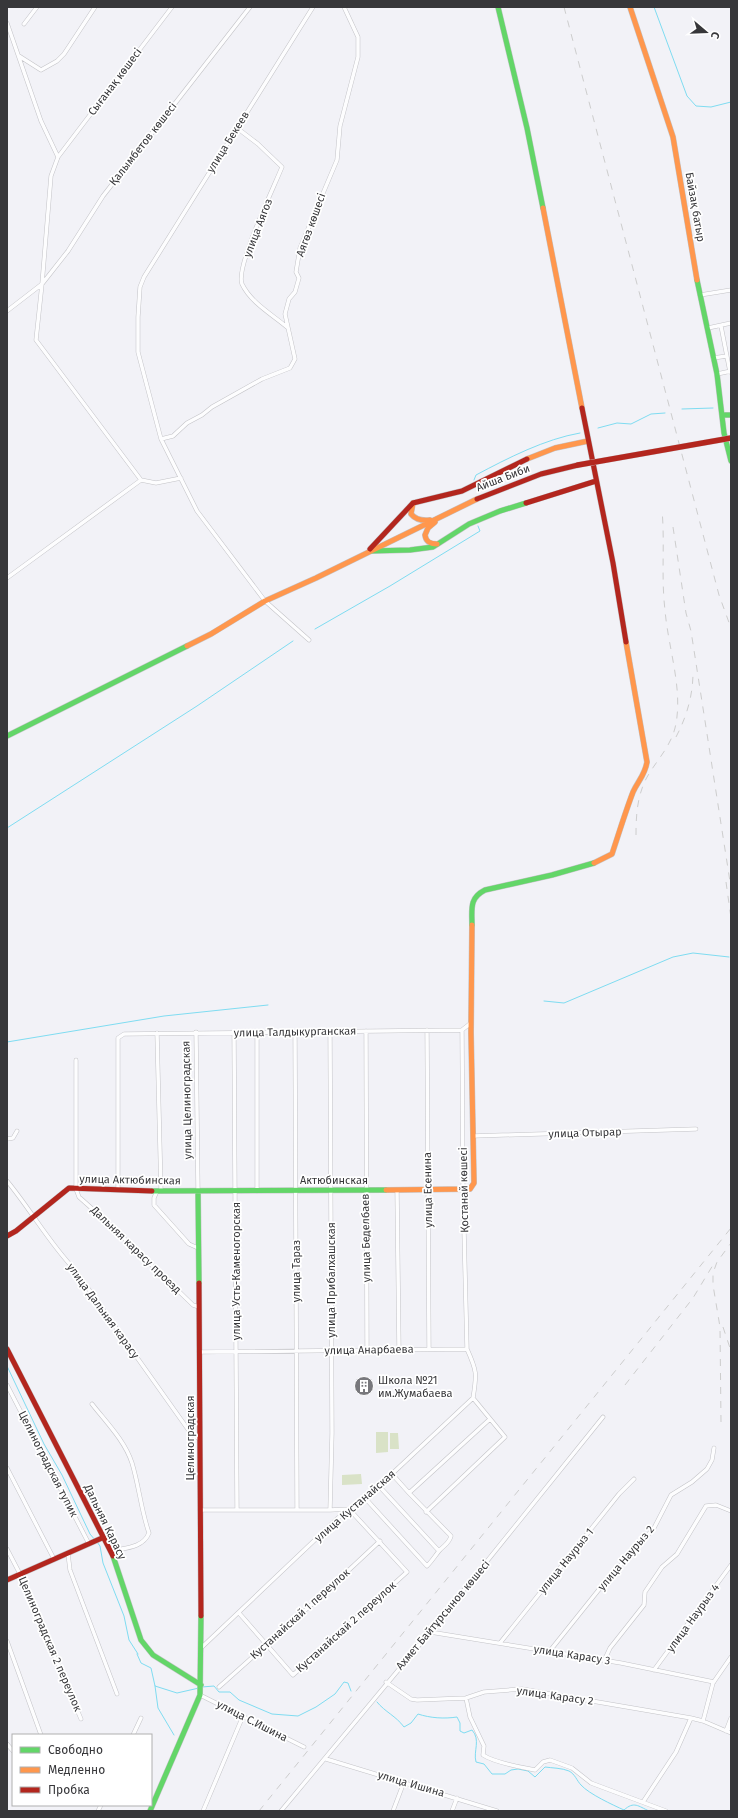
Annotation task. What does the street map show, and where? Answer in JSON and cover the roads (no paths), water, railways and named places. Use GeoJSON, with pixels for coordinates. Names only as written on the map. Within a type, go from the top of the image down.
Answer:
{"type":"FeatureCollection","features":[{"type":"Feature","properties":{"kind":"street"},"geometry":{"type":"LineString","coordinates":[[24,24],[38,7]]}},
{"type":"Feature","properties":{"kind":"street"},"geometry":{"type":"LineString","coordinates":[[19,56],[41,70],[57,61],[64,54],[95,7]]}},
{"type":"Feature","properties":{"kind":"street","name":"Сығанақ көшесі"},"geometry":{"type":"LineString","coordinates":[[141,480],[36,340],[51,176],[58,157],[172,7]]}},
{"type":"Feature","properties":{"kind":"street","name":"Қалымбетов көшесі"},"geometry":{"type":"LineString","coordinates":[[7,311],[42,284],[68,251],[103,196],[250,7]]}},
{"type":"Feature","properties":{"kind":"street","name":"улица Бекеев"},"geometry":{"type":"LineString","coordinates":[[309,640],[265,601],[197,511],[161,439],[138,352],[138,317],[140,287],[144,277],[313,7]]}},
{"type":"Feature","properties":{"kind":"street","name":"Аягөз көшесі"},"geometry":{"type":"LineString","coordinates":[[161,439],[173,436],[187,423],[255,382],[290,368],[295,359],[285,314],[289,299],[295,292],[299,278],[296,272],[300,248],[336,160],[340,126],[358,57],[358,37],[344,7]]}},
{"type":"Feature","properties":{"kind":"street"},"geometry":{"type":"LineString","coordinates":[[473,1136],[471,1023],[472,904],[475,897],[485,890],[581,868],[607,859],[612,854],[634,790],[645,773],[647,762],[613,563],[528,136],[498,7]]}},
{"type":"Feature","properties":{"kind":"street","name":"Байзақ батыр"},"geometry":{"type":"LineString","coordinates":[[630,7],[673,137],[700,295],[717,374],[722,415],[731,460]]}},
{"type":"Feature","properties":{"kind":"street"},"geometry":{"type":"LineString","coordinates":[[7,23],[41,121],[58,157]]}},
{"type":"Feature","properties":{"kind":"street","name":"улица Аягоз"},"geometry":{"type":"LineString","coordinates":[[237,128],[258,144],[282,167],[252,239],[240,277],[242,285],[252,298],[289,329]]}},
{"type":"Feature","properties":{"kind":"street"},"geometry":{"type":"LineString","coordinates":[[700,295],[731,290]]}},
{"type":"Feature","properties":{"kind":"street"},"geometry":{"type":"LineString","coordinates":[[708,328],[731,323]]}},
{"type":"Feature","properties":{"kind":"street"},"geometry":{"type":"LineString","coordinates":[[717,374],[730,371],[721,326]]}},
{"type":"Feature","properties":{"kind":"street"},"geometry":{"type":"LineString","coordinates":[[713,358],[726,356]]}},
{"type":"Feature","properties":{"kind":"street"},"geometry":{"type":"LineString","coordinates":[[722,415],[731,415]]}},
{"type":"Feature","properties":{"kind":"street","name":"Айша Биби"},"geometry":{"type":"LineString","coordinates":[[7,736],[211,634],[265,601],[476,499],[510,485],[541,474],[578,465],[731,438]]}},
{"type":"Feature","properties":{"kind":"street"},"geometry":{"type":"LineString","coordinates":[[368,552],[413,503],[462,491],[528,459],[555,448],[588,441]]}},
{"type":"Feature","properties":{"kind":"street"},"geometry":{"type":"LineString","coordinates":[[7,578],[141,480],[156,483],[181,478]]}},
{"type":"Feature","properties":{"kind":"street"},"geometry":{"type":"LineString","coordinates":[[368,552],[417,550],[434,547],[469,524],[514,507],[596,481]]}},
{"type":"Feature","properties":{"kind":"street"},"geometry":{"type":"LineString","coordinates":[[413,503],[411,514],[415,519],[424,521],[438,518]]}},
{"type":"Feature","properties":{"kind":"street"},"geometry":{"type":"LineString","coordinates":[[438,518],[424,534],[427,541],[431,544],[439,544]]}},
{"type":"Feature","properties":{"kind":"street"},"geometry":{"type":"LineString","coordinates":[[462,1030],[471,1023]]}},
{"type":"Feature","properties":{"kind":"street","name":"улица Есенина"},"geometry":{"type":"LineString","coordinates":[[427,1030],[429,1349]]}},
{"type":"Feature","properties":{"kind":"street","name":"улица Талдыкурганская"},"geometry":{"type":"LineString","coordinates":[[118,1190],[118,1038],[124,1034],[462,1030]]}},
{"type":"Feature","properties":{"kind":"street","name":"Қостанай көшесі"},"geometry":{"type":"LineString","coordinates":[[462,1030],[463,1190],[467,1349]]}},
{"type":"Feature","properties":{"kind":"street","name":"улица Беделбаев"},"geometry":{"type":"LineString","coordinates":[[366,1031],[367,1350]]}},
{"type":"Feature","properties":{"kind":"street","name":"улица Целиноградская"},"geometry":{"type":"LineString","coordinates":[[196,1032],[198,1191]]}},
{"type":"Feature","properties":{"kind":"street"},"geometry":{"type":"LineString","coordinates":[[257,1032],[257,1191]]}},
{"type":"Feature","properties":{"kind":"street","name":"улица Тараз"},"geometry":{"type":"LineString","coordinates":[[295,1032],[297,1509]]}},
{"type":"Feature","properties":{"kind":"street","name":"улица Прибалхашская"},"geometry":{"type":"LineString","coordinates":[[330,1032],[330,1510]]}},
{"type":"Feature","properties":{"kind":"street"},"geometry":{"type":"LineString","coordinates":[[157,1033],[159,1190],[154,1198],[154,1206],[190,1244],[198,1248]]}},
{"type":"Feature","properties":{"kind":"street","name":"улица Усть-Каменогорская"},"geometry":{"type":"LineString","coordinates":[[234,1033],[237,1509]]}},
{"type":"Feature","properties":{"kind":"street"},"geometry":{"type":"LineString","coordinates":[[76,1060],[76,1188]]}},
{"type":"Feature","properties":{"kind":"street","name":"улица Отырар"},"geometry":{"type":"LineString","coordinates":[[473,1136],[696,1129]]}},
{"type":"Feature","properties":{"kind":"street"},"geometry":{"type":"LineString","coordinates":[[7,1139],[13,1138],[17,1132]]}},
{"type":"Feature","properties":{"kind":"street","name":"Актюбинская"},"geometry":{"type":"LineString","coordinates":[[198,1191],[470,1189],[474,1183],[473,1136]]}},
{"type":"Feature","properties":{"kind":"street","name":"улица Дальняя карасу"},"geometry":{"type":"LineString","coordinates":[[7,1181],[35,1216],[61,1256],[75,1270],[192,1435],[200,1439]]}},
{"type":"Feature","properties":{"kind":"street","name":"улица Актюбинская"},"geometry":{"type":"LineString","coordinates":[[7,1236],[16,1232],[69,1188],[198,1191]]}},
{"type":"Feature","properties":{"kind":"street","name":"Дальняя карасу проезд"},"geometry":{"type":"LineString","coordinates":[[76,1188],[79,1197],[108,1222],[194,1305],[199,1307]]}},
{"type":"Feature","properties":{"kind":"street"},"geometry":{"type":"LineString","coordinates":[[397,1190],[399,1349]]}},
{"type":"Feature","properties":{"kind":"street","name":"Целиноградская"},"geometry":{"type":"LineString","coordinates":[[198,1191],[201,1684]]}},
{"type":"Feature","properties":{"kind":"street"},"geometry":{"type":"LineString","coordinates":[[426,1512],[505,1437],[473,1398],[477,1377],[475,1366],[467,1349]]}},
{"type":"Feature","properties":{"kind":"street","name":"улица Анарбаева"},"geometry":{"type":"LineString","coordinates":[[199,1352],[467,1349]]}},
{"type":"Feature","properties":{"kind":"street","name":"Дальняя Карасу"},"geometry":{"type":"LineString","coordinates":[[7,1350],[101,1539],[111,1551],[141,1640],[153,1655],[201,1684]]}},
{"type":"Feature","properties":{"kind":"street","name":"Целиноградская тупик"},"geometry":{"type":"LineString","coordinates":[[7,1384],[91,1543]]}},
{"type":"Feature","properties":{"kind":"street","name":"улица Кустанайская"},"geometry":{"type":"LineString","coordinates":[[201,1648],[338,1518],[379,1486],[473,1398]]}},
{"type":"Feature","properties":{"kind":"street"},"geometry":{"type":"LineString","coordinates":[[92,1404],[126,1448],[132,1462],[143,1517],[149,1533],[146,1540],[140,1544],[111,1551]]}},
{"type":"Feature","properties":{"kind":"street","name":"Ахмет Байтұрсынов көшесі"},"geometry":{"type":"LineString","coordinates":[[281,1811],[326,1759],[386,1682],[430,1632],[603,1417]]}},
{"type":"Feature","properties":{"kind":"street"},"geometry":{"type":"LineString","coordinates":[[409,1493],[490,1419]]}},
{"type":"Feature","properties":{"kind":"street","name":"улица Наурыз 2"},"geometry":{"type":"LineString","coordinates":[[549,1652],[601,1587],[654,1528],[672,1495],[708,1469],[712,1460],[714,1448]]}},
{"type":"Feature","properties":{"kind":"street"},"geometry":{"type":"LineString","coordinates":[[7,1468],[54,1559]]}},
{"type":"Feature","properties":{"kind":"street"},"geometry":{"type":"LineString","coordinates":[[365,1498],[427,1566],[435,1559],[439,1551],[449,1542],[452,1536],[426,1512],[392,1474]]}},
{"type":"Feature","properties":{"kind":"street","name":"улица Наурыз 1"},"geometry":{"type":"LineString","coordinates":[[500,1644],[619,1494],[634,1479]]}},
{"type":"Feature","properties":{"kind":"street"},"geometry":{"type":"LineString","coordinates":[[379,1486],[439,1551]]}},
{"type":"Feature","properties":{"kind":"street"},"geometry":{"type":"LineString","coordinates":[[604,1660],[610,1648],[644,1605],[644,1592],[662,1567],[677,1554],[706,1506],[716,1505],[731,1511]]}},
{"type":"Feature","properties":{"kind":"street"},"geometry":{"type":"LineString","coordinates":[[200,1510],[349,1510],[380,1541]]}},
{"type":"Feature","properties":{"kind":"street"},"geometry":{"type":"LineString","coordinates":[[7,1580],[101,1539]]}},
{"type":"Feature","properties":{"kind":"street","name":"Кустанайскай 2 переулок"},"geometry":{"type":"LineString","coordinates":[[238,1613],[293,1675],[407,1572],[380,1541]]}},
{"type":"Feature","properties":{"kind":"street","name":"Кустанайскай 1 переулок"},"geometry":{"type":"LineString","coordinates":[[219,1687],[320,1598],[380,1541]]}},
{"type":"Feature","properties":{"kind":"street","name":"Целиноградская 2 переулок"},"geometry":{"type":"LineString","coordinates":[[7,1549],[20,1574],[81,1719]]}},
{"type":"Feature","properties":{"kind":"street"},"geometry":{"type":"LineString","coordinates":[[68,1554],[70,1570],[117,1694]]}},
{"type":"Feature","properties":{"kind":"street","name":"улица Наурыз 4"},"geometry":{"type":"LineString","coordinates":[[654,1670],[731,1565]]}},
{"type":"Feature","properties":{"kind":"street","name":"улица Карасу 3"},"geometry":{"type":"LineString","coordinates":[[430,1632],[604,1660],[714,1682]]}},
{"type":"Feature","properties":{"kind":"street"},"geometry":{"type":"LineString","coordinates":[[7,1641],[29,1698],[41,1734]]}},
{"type":"Feature","properties":{"kind":"street"},"geometry":{"type":"LineString","coordinates":[[703,1721],[714,1682],[731,1657]]}},
{"type":"Feature","properties":{"kind":"street","name":"улица Карасу 2"},"geometry":{"type":"LineString","coordinates":[[386,1682],[411,1698],[466,1698],[484,1692],[522,1690],[691,1718],[703,1721],[731,1733]]}},
{"type":"Feature","properties":{"kind":"street"},"geometry":{"type":"LineString","coordinates":[[150,1811],[200,1695],[201,1684]]}},
{"type":"Feature","properties":{"kind":"street","name":"улица С.Ишина"},"geometry":{"type":"LineString","coordinates":[[200,1695],[304,1747]]}},
{"type":"Feature","properties":{"kind":"street"},"geometry":{"type":"LineString","coordinates":[[466,1698],[470,1717],[484,1746],[483,1756],[486,1758],[505,1764],[535,1770],[543,1762],[550,1760],[572,1768],[591,1783],[666,1811]]}},
{"type":"Feature","properties":{"kind":"street"},"geometry":{"type":"LineString","coordinates":[[203,1811],[243,1716]]}},
{"type":"Feature","properties":{"kind":"street"},"geometry":{"type":"LineString","coordinates":[[134,1734],[142,1718]]}},
{"type":"Feature","properties":{"kind":"street"},"geometry":{"type":"LineString","coordinates":[[643,1802],[676,1752],[691,1718]]}},
{"type":"Feature","properties":{"kind":"street"},"geometry":{"type":"LineString","coordinates":[[726,1731],[731,1718]]}},
{"type":"Feature","properties":{"kind":"street"},"geometry":{"type":"LineString","coordinates":[[726,1731],[731,1726]]}},
{"type":"Feature","properties":{"kind":"street","name":"улица Ишина"},"geometry":{"type":"LineString","coordinates":[[326,1759],[497,1811]]}},
{"type":"Feature","properties":{"kind":"street"},"geometry":{"type":"LineString","coordinates":[[393,1811],[404,1782]]}},
{"type":"Feature","properties":{"kind":"street"},"geometry":{"type":"LineString","coordinates":[[452,1811],[457,1798]]}},
{"type":"Feature","properties":{"kind":"waterway"},"geometry":{"type":"LineString","coordinates":[[654,7],[687,96],[696,106],[711,107],[731,102]]}},
{"type":"Feature","properties":{"kind":"waterway"},"geometry":{"type":"LineString","coordinates":[[682,409],[713,408]]}},
{"type":"Feature","properties":{"kind":"waterway"},"geometry":{"type":"LineString","coordinates":[[598,428],[617,423],[631,424],[651,414],[665,413]]}},
{"type":"Feature","properties":{"kind":"waterway"},"geometry":{"type":"LineString","coordinates":[[474,480],[476,475],[540,444],[580,433]]}},
{"type":"Feature","properties":{"kind":"waterway"},"geometry":{"type":"LineString","coordinates":[[315,629],[390,586],[480,531],[478,526]]}},
{"type":"Feature","properties":{"kind":"waterway"},"geometry":{"type":"LineString","coordinates":[[7,828],[197,706],[293,641]]}},
{"type":"Feature","properties":{"kind":"waterway"},"geometry":{"type":"LineString","coordinates":[[544,1001],[564,1003],[673,957],[693,953],[729,957]]}},
{"type":"Feature","properties":{"kind":"waterway"},"geometry":{"type":"LineString","coordinates":[[7,1042],[164,1016],[268,1005]]}},
{"type":"Feature","properties":{"kind":"waterway"},"geometry":{"type":"LineString","coordinates":[[7,1366],[44,1444],[62,1475],[90,1534],[95,1540]]}},
{"type":"Feature","properties":{"kind":"waterway"},"geometry":{"type":"LineString","coordinates":[[97,1542],[100,1546],[103,1563],[124,1616],[129,1640],[138,1654]]}},
{"type":"Feature","properties":{"kind":"waterway"},"geometry":{"type":"LineString","coordinates":[[137,1654],[141,1663],[151,1668],[155,1686],[177,1693],[199,1688]]}},
{"type":"Feature","properties":{"kind":"waterway"},"geometry":{"type":"LineString","coordinates":[[202,1687],[214,1686],[219,1692],[230,1692],[239,1700],[272,1714],[298,1716],[316,1707],[335,1694],[344,1682],[348,1683],[351,1691]]}},
{"type":"Feature","properties":{"kind":"waterway"},"geometry":{"type":"LineString","coordinates":[[155,1686],[158,1708],[174,1735]]}},
{"type":"Feature","properties":{"kind":"waterway"},"geometry":{"type":"LineString","coordinates":[[377,1702],[404,1727],[411,1723],[418,1714],[437,1718],[457,1717],[460,1723],[460,1731],[464,1733],[472,1730],[475,1734],[476,1762],[484,1764],[492,1774],[505,1774],[511,1770],[518,1769],[528,1771],[535,1777],[545,1767],[563,1769],[571,1772],[581,1785],[601,1799],[624,1810],[627,1807],[636,1805],[649,1811]]}},
{"type":"Feature","properties":{"kind":"railway"},"geometry":{"type":"LineString","coordinates":[[564,7],[719,595],[731,628]]}},
{"type":"Feature","properties":{"kind":"railway"},"geometry":{"type":"LineString","coordinates":[[636,835],[637,814],[643,786],[670,742],[675,728],[677,714],[677,684],[664,598],[662,510]]}},
{"type":"Feature","properties":{"kind":"railway"},"geometry":{"type":"LineString","coordinates":[[673,527],[686,613],[691,631],[731,888]]}},
{"type":"Feature","properties":{"kind":"railway"},"geometry":{"type":"LineString","coordinates":[[676,737],[689,705],[693,672]]}},
{"type":"Feature","properties":{"kind":"railway"},"geometry":{"type":"LineString","coordinates":[[726,882],[731,918]]}},
{"type":"Feature","properties":{"kind":"railway"},"geometry":{"type":"LineString","coordinates":[[259,1811],[731,1228]]}},
{"type":"Feature","properties":{"kind":"railway"},"geometry":{"type":"LineString","coordinates":[[721,1422],[720,1327],[713,1285],[713,1273],[717,1262],[731,1243]]}},
{"type":"Feature","properties":{"kind":"railway"},"geometry":{"type":"LineString","coordinates":[[625,1385],[693,1298],[713,1265]]}},
{"type":"Feature","properties":{"kind":"railway"},"geometry":{"type":"LineString","coordinates":[[723,1327],[731,1351]]}},
{"type":"Feature","properties":{"kind":"place","name":"Школа №21 им.Жумабаева"},"geometry":{"type":"Point","coordinates":[364,1386]}}]}
